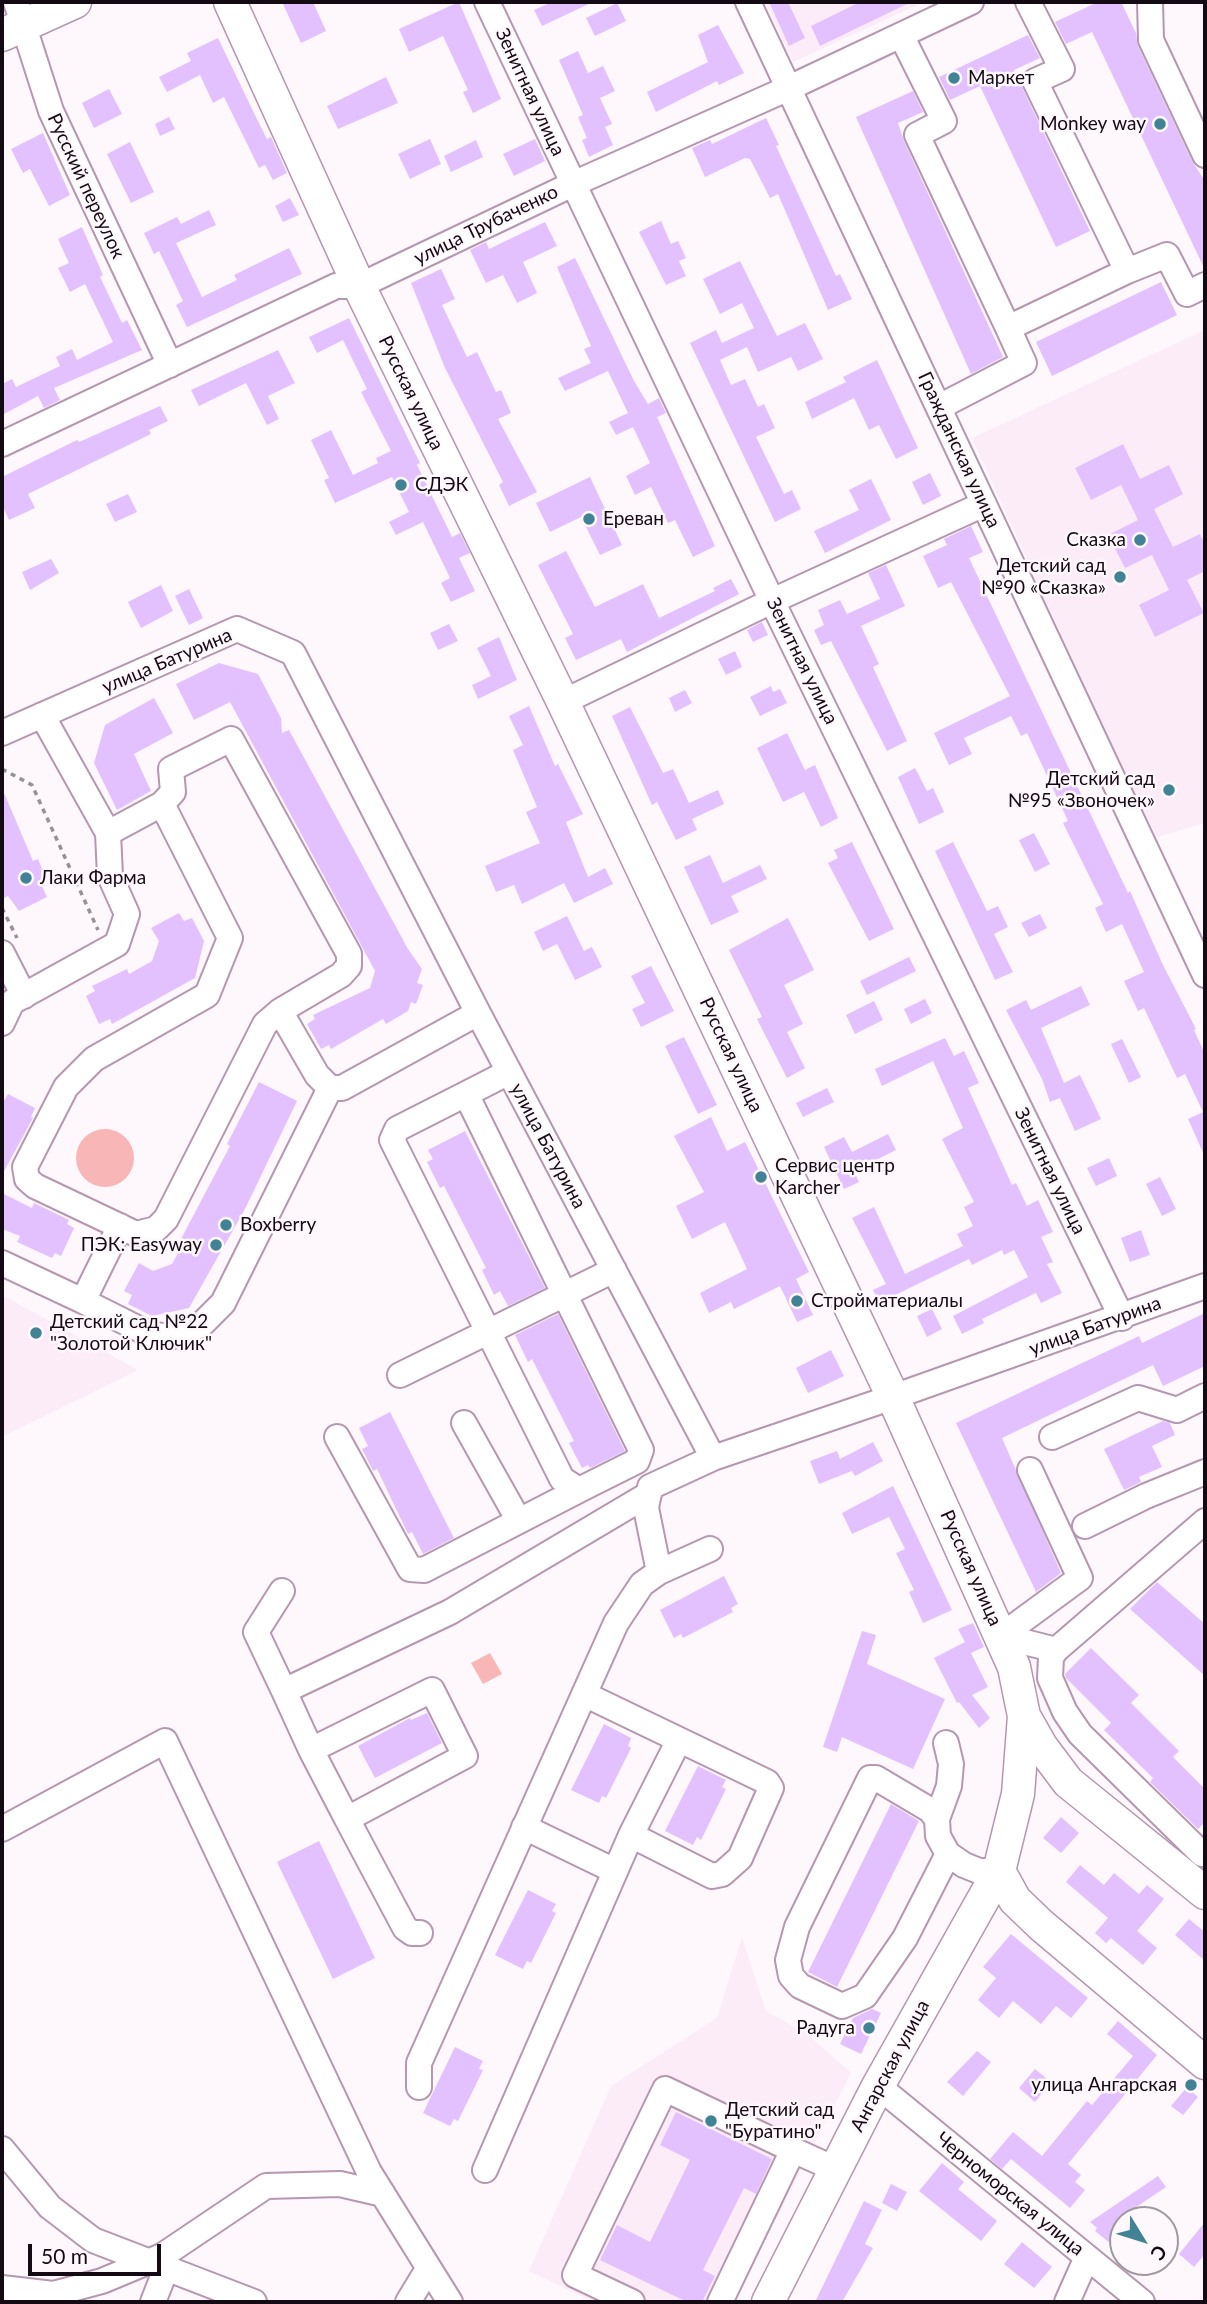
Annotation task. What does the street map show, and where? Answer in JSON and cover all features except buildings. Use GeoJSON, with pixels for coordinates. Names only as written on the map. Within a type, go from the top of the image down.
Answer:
{"type":"FeatureCollection","features":[{"type":"Feature","properties":{"kind":"main road"},"geometry":{"type":"LineString","coordinates":[[14,20],[75,2]]}},
{"type":"Feature","properties":{"kind":"main road","name":"Русская улица"},"geometry":{"type":"LineString","coordinates":[[230,2],[359,286],[563,702],[893,1397],[1014,1667],[1024,1716],[1018,1794],[999,1871]]}},
{"type":"Feature","properties":{"kind":"main road"},"geometry":{"type":"LineString","coordinates":[[1024,1716],[1041,1746],[1068,1782]]}},
{"type":"Feature","properties":{"kind":"main road"},"geometry":{"type":"LineString","coordinates":[[1018,1794],[1030,1783],[1048,1775],[1068,1782],[1200,1869]]}},
{"type":"Feature","properties":{"kind":"main road"},"geometry":{"type":"LineString","coordinates":[[999,1871],[1015,1900]]}},
{"type":"Feature","properties":{"kind":"main road","name":"Ангарская улица"},"geometry":{"type":"LineString","coordinates":[[768,2302],[878,2086],[975,1908],[999,1871]]}},
{"type":"Feature","properties":{"kind":"main road"},"geometry":{"type":"LineString","coordinates":[[975,1908],[1006,1896],[1015,1900],[1205,2063]]}},
{"type":"Feature","properties":{"kind":"street","name":"Зенитная улица"},"geometry":{"type":"LineString","coordinates":[[487,2],[772,601],[1122,1318]]}},
{"type":"Feature","properties":{"kind":"street","name":"Гражданская улица"},"geometry":{"type":"LineString","coordinates":[[748,2],[1205,975]]}},
{"type":"Feature","properties":{"kind":"street","name":"улица Трубаченко"},"geometry":{"type":"LineString","coordinates":[[2,444],[336,286],[359,286],[573,184],[789,88],[971,2]]}},
{"type":"Feature","properties":{"kind":"street"},"geometry":{"type":"LineString","coordinates":[[1028,2],[1062,69],[1035,80],[1127,271]]}},
{"type":"Feature","properties":{"kind":"street"},"geometry":{"type":"LineString","coordinates":[[1150,2],[1152,40],[1205,155]]}},
{"type":"Feature","properties":{"kind":"street","name":"Русский переулок"},"geometry":{"type":"LineString","coordinates":[[14,20],[51,111],[170,365]]}},
{"type":"Feature","properties":{"kind":"street"},"geometry":{"type":"LineString","coordinates":[[901,35],[944,121],[917,135],[1024,363],[939,407]]}},
{"type":"Feature","properties":{"kind":"street"},"geometry":{"type":"LineString","coordinates":[[1008,328],[1127,271],[1167,255],[1187,293],[1205,285]]}},
{"type":"Feature","properties":{"kind":"street"},"geometry":{"type":"LineString","coordinates":[[563,702],[772,601],[984,504]]}},
{"type":"Feature","properties":{"kind":"street","name":"улица Батурина"},"geometry":{"type":"LineString","coordinates":[[2,733],[237,629],[293,653],[478,1013],[713,1458],[1122,1318],[1205,1286]]}},
{"type":"Feature","properties":{"kind":"street"},"geometry":{"type":"LineString","coordinates":[[2,1023],[12,1002],[117,944],[127,914],[110,876],[108,833],[42,715]]}},
{"type":"Feature","properties":{"kind":"street"},"geometry":{"type":"LineString","coordinates":[[108,833],[162,804],[173,792],[171,769],[231,739],[349,954],[349,966],[341,975],[280,1010],[265,1024],[166,1219],[147,1234],[136,1234],[34,1186],[27,1179],[25,1167],[66,1087],[94,1059],[207,995],[230,938],[162,804]]}},
{"type":"Feature","properties":{"kind":"street"},"geometry":{"type":"LineString","coordinates":[[10,947],[24,996]]}},
{"type":"Feature","properties":{"kind":"street"},"geometry":{"type":"LineString","coordinates":[[280,1010],[317,1075],[330,1088],[342,1088],[478,1013]]}},
{"type":"Feature","properties":{"kind":"street"},"geometry":{"type":"LineString","coordinates":[[509,1072],[397,1129],[392,1140],[562,1479],[579,1490]]}},
{"type":"Feature","properties":{"kind":"street"},"geometry":{"type":"LineString","coordinates":[[2,1263],[149,1334],[170,1336],[201,1325],[223,1303],[330,1088]]}},
{"type":"Feature","properties":{"kind":"street"},"geometry":{"type":"LineString","coordinates":[[337,1437],[410,1569],[424,1570],[637,1461],[640,1450],[466,1094]]}},
{"type":"Feature","properties":{"kind":"street"},"geometry":{"type":"LineString","coordinates":[[83,1301],[120,1226]]}},
{"type":"Feature","properties":{"kind":"street"},"geometry":{"type":"LineString","coordinates":[[400,1375],[614,1270]]}},
{"type":"Feature","properties":{"kind":"street"},"geometry":{"type":"LineString","coordinates":[[1052,1437],[1138,1398],[1177,1410],[1205,1396]]}},
{"type":"Feature","properties":{"kind":"street"},"geometry":{"type":"LineString","coordinates":[[464,1423],[519,1521]]}},
{"type":"Feature","properties":{"kind":"street"},"geometry":{"type":"LineString","coordinates":[[659,1572],[646,1508],[650,1486],[713,1458]]}},
{"type":"Feature","properties":{"kind":"street"},"geometry":{"type":"LineString","coordinates":[[1001,1636],[1080,1578],[1030,1470]]}},
{"type":"Feature","properties":{"kind":"street"},"geometry":{"type":"LineString","coordinates":[[1085,1526],[1146,1496],[1205,1472]]}},
{"type":"Feature","properties":{"kind":"street"},"geometry":{"type":"LineString","coordinates":[[284,1691],[450,1612],[649,1494]]}},
{"type":"Feature","properties":{"kind":"street"},"geometry":{"type":"LineString","coordinates":[[1200,1869],[1080,1734],[1050,1678],[1051,1657],[1056,1650],[1205,1521]]}},
{"type":"Feature","properties":{"kind":"street"},"geometry":{"type":"LineString","coordinates":[[419,2087],[419,2063],[616,1623],[642,1584],[659,1572],[710,1549]]}},
{"type":"Feature","properties":{"kind":"street"},"geometry":{"type":"LineString","coordinates":[[282,1591],[256,1632],[312,1750],[405,1928],[412,1933],[420,1933]]}},
{"type":"Feature","properties":{"kind":"street"},"geometry":{"type":"LineString","coordinates":[[1001,1636],[1056,1650]]}},
{"type":"Feature","properties":{"kind":"street"},"geometry":{"type":"LineString","coordinates":[[312,1750],[432,1690],[465,1756],[347,1819]]}},
{"type":"Feature","properties":{"kind":"street"},"geometry":{"type":"LineString","coordinates":[[584,1694],[767,1782],[771,1788],[740,1858],[722,1874],[712,1876],[631,1835]]}},
{"type":"Feature","properties":{"kind":"street"},"geometry":{"type":"LineString","coordinates":[[485,2170],[614,1870],[679,1740]]}},
{"type":"Feature","properties":{"kind":"street"},"geometry":{"type":"LineString","coordinates":[[2,1829],[165,1741],[369,2172],[450,2302]]}},
{"type":"Feature","properties":{"kind":"street"},"geometry":{"type":"LineString","coordinates":[[946,1743],[951,1764],[949,1786],[937,1819],[938,1836],[948,1854],[979,1871],[999,1871]]}},
{"type":"Feature","properties":{"kind":"street"},"geometry":{"type":"LineString","coordinates":[[937,1819],[930,1810],[876,1778],[870,1779],[797,1927],[788,1960],[791,1976],[800,1986],[817,1997],[842,2006],[865,1996],[905,1938],[948,1854]]}},
{"type":"Feature","properties":{"kind":"street"},"geometry":{"type":"LineString","coordinates":[[524,1827],[614,1870]]}},
{"type":"Feature","properties":{"kind":"street","name":"Черноморская улица"},"geometry":{"type":"LineString","coordinates":[[878,2086],[1142,2302]]}},
{"type":"Feature","properties":{"kind":"street"},"geometry":{"type":"LineString","coordinates":[[632,2302],[575,2275],[665,2089],[835,2169]]}},
{"type":"Feature","properties":{"kind":"street"},"geometry":{"type":"LineString","coordinates":[[2,2149],[50,2207],[93,2240],[254,2302]]}},
{"type":"Feature","properties":{"kind":"street"},"geometry":{"type":"LineString","coordinates":[[720,2302],[793,2150]]}},
{"type":"Feature","properties":{"kind":"street"},"geometry":{"type":"LineString","coordinates":[[153,2302],[156,2266],[162,2256],[266,2186],[340,2184],[383,2194]]}},
{"type":"Feature","properties":{"kind":"street"},"geometry":{"type":"LineString","coordinates":[[1067,2302],[1087,2257]]}},
{"type":"Feature","properties":{"kind":"street"},"geometry":{"type":"LineString","coordinates":[[2,2288],[53,2294],[156,2266]]}},
{"type":"Feature","properties":{"kind":"street"},"geometry":{"type":"LineString","coordinates":[[408,2302],[428,2269]]}},
{"type":"Feature","properties":{"kind":"path"},"geometry":{"type":"LineString","coordinates":[[2,769],[32,785],[103,941]]}},
{"type":"Feature","properties":{"kind":"path"},"geometry":{"type":"LineString","coordinates":[[2,908],[10,947]]}},
{"type":"Feature","properties":{"kind":"shaded area"},"geometry":{"type":"Polygon","coordinates":[[[765,2],[924,2],[793,62],[765,2]]]}},
{"type":"Feature","properties":{"kind":"shaded area","name":"Детский сад №90 «Сказка»"},"geometry":{"type":"Polygon","coordinates":[[[1205,330],[1205,823],[1157,837],[1117,758],[972,438],[1205,330]]]}},
{"type":"Feature","properties":{"kind":"shaded area"},"geometry":{"type":"Polygon","coordinates":[[[99,1129],[111,1129],[126,1137],[134,1152],[134,1164],[126,1179],[111,1187],[99,1187],[84,1179],[76,1164],[76,1152],[84,1137],[99,1129]]]}},
{"type":"Feature","properties":{"kind":"shaded area","name":"Детский сад №22 \"Золотой Ключик\""},"geometry":{"type":"Polygon","coordinates":[[[2,1295],[138,1370],[2,1437],[2,1295]]]}},
{"type":"Feature","properties":{"kind":"shaded area"},"geometry":{"type":"Polygon","coordinates":[[[490,1653],[502,1674],[483,1684],[471,1663],[490,1653]]]}},
{"type":"Feature","properties":{"kind":"shaded area","name":"Детский сад \"Буратино\""},"geometry":{"type":"Polygon","coordinates":[[[742,1937],[766,2011],[807,2034],[851,2073],[733,2302],[594,2302],[529,2271],[611,2086],[717,2018],[742,1937]]]}},
{"type":"Feature","properties":{"kind":"place","name":"Маркет"},"geometry":{"type":"Point","coordinates":[954,78]}},
{"type":"Feature","properties":{"kind":"place","name":"Monkey way"},"geometry":{"type":"Point","coordinates":[1160,124]}},
{"type":"Feature","properties":{"kind":"place","name":"СДЭК"},"geometry":{"type":"Point","coordinates":[401,485]}},
{"type":"Feature","properties":{"kind":"place","name":"Ереван"},"geometry":{"type":"Point","coordinates":[589,519]}},
{"type":"Feature","properties":{"kind":"place","name":"Сказка"},"geometry":{"type":"Point","coordinates":[1140,540]}},
{"type":"Feature","properties":{"kind":"place","name":"Детский сад №90 «Сказка»"},"geometry":{"type":"Point","coordinates":[1120,577]}},
{"type":"Feature","properties":{"kind":"place","name":"Детский сад №95 «Звоночек»"},"geometry":{"type":"Point","coordinates":[1169,790]}},
{"type":"Feature","properties":{"kind":"place","name":"Лаки Фарма"},"geometry":{"type":"Point","coordinates":[26,878]}},
{"type":"Feature","properties":{"kind":"place","name":"Сервис центр Karcher"},"geometry":{"type":"Point","coordinates":[761,1177]}},
{"type":"Feature","properties":{"kind":"place","name":"Boxberry"},"geometry":{"type":"Point","coordinates":[226,1225]}},
{"type":"Feature","properties":{"kind":"place","name":"ПЭК: Easyway"},"geometry":{"type":"Point","coordinates":[216,1245]}},
{"type":"Feature","properties":{"kind":"place","name":"Стройматериалы"},"geometry":{"type":"Point","coordinates":[797,1301]}},
{"type":"Feature","properties":{"kind":"place","name":"Детский сад №22 \"Золотой Ключик\""},"geometry":{"type":"Point","coordinates":[36,1333]}},
{"type":"Feature","properties":{"kind":"place","name":"Радуга"},"geometry":{"type":"Point","coordinates":[869,2028]}},
{"type":"Feature","properties":{"kind":"place","name":"улица Ангарская"},"geometry":{"type":"Point","coordinates":[1191,2085]}},
{"type":"Feature","properties":{"kind":"place","name":"Детский сад \"Буратино\""},"geometry":{"type":"Point","coordinates":[711,2121]}}]}
